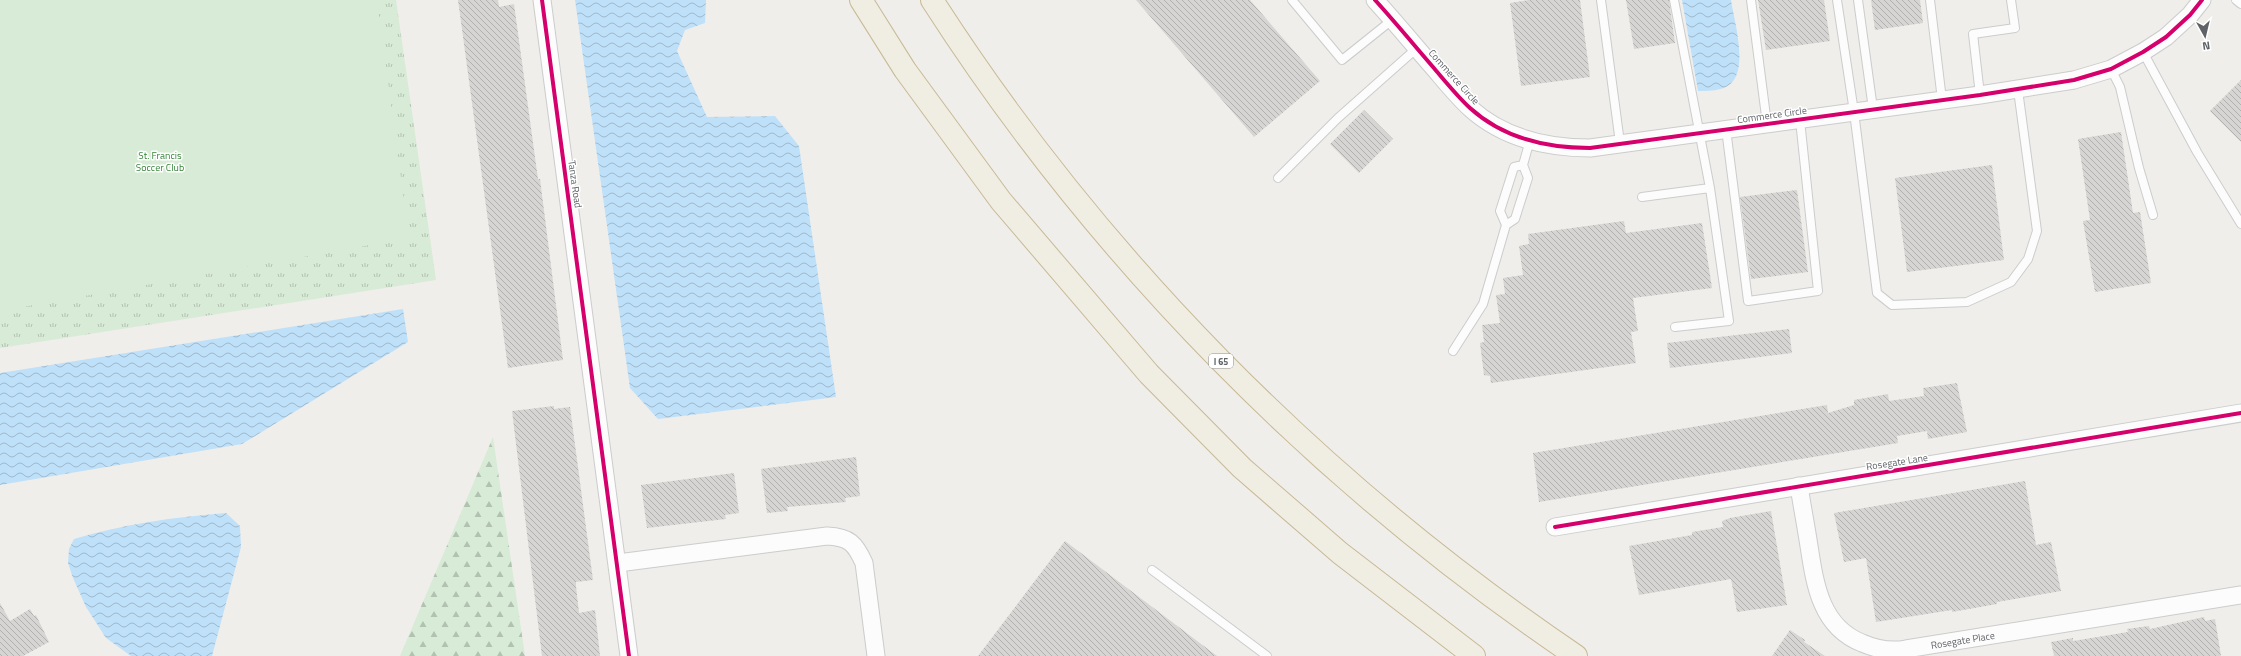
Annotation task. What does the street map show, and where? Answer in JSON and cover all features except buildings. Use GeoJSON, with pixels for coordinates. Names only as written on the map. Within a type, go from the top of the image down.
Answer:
{"type":"FeatureCollection","features":[{"type":"Feature","properties":{"kind":"highway"},"geometry":{"type":"LineString","coordinates":[[861,0],[905,70],[1001,201],[1149,374],[1242,468],[1340,553],[1474,656]]}},
{"type":"Feature","properties":{"kind":"highway","name":"I 65"},"geometry":{"type":"LineString","coordinates":[[932,0],[957,39],[1049,168],[1124,257],[1202,342],[1290,431],[1380,510],[1464,575],[1576,656]]}},
{"type":"Feature","properties":{"kind":"street","name":"Tanza Road"},"geometry":{"type":"LineString","coordinates":[[542,0],[618,563],[629,656]]}},
{"type":"Feature","properties":{"kind":"street","name":"Commerce Circle"},"geometry":{"type":"LineString","coordinates":[[1375,0],[1470,109],[1497,127],[1530,140],[1562,148],[1590,148],[2018,90],[2074,80],[2111,69],[2143,52],[2166,37],[2190,15],[2202,0]]}},
{"type":"Feature","properties":{"kind":"street","name":"Rosegate Lane"},"geometry":{"type":"LineString","coordinates":[[1555,527],[2241,413]]}},
{"type":"Feature","properties":{"kind":"street","name":"Rosegate Place"},"geometry":{"type":"LineString","coordinates":[[1799,486],[1815,586],[1824,610],[1832,621],[1856,642],[1879,649],[1923,652],[2241,595]]}},
{"type":"Feature","properties":{"kind":"street"},"geometry":{"type":"LineString","coordinates":[[618,563],[827,536],[841,537],[850,542],[859,551],[864,563],[876,656]]}},
{"type":"Feature","properties":{"kind":"lane"},"geometry":{"type":"LineString","coordinates":[[1292,0],[1342,60],[1392,20]]}},
{"type":"Feature","properties":{"kind":"lane"},"geometry":{"type":"LineString","coordinates":[[1601,0],[1620,144]]}},
{"type":"Feature","properties":{"kind":"lane"},"geometry":{"type":"LineString","coordinates":[[1674,0],[1710,188],[1729,321],[1675,327]]}},
{"type":"Feature","properties":{"kind":"lane"},"geometry":{"type":"LineString","coordinates":[[1751,0],[1767,124]]}},
{"type":"Feature","properties":{"kind":"lane"},"geometry":{"type":"LineString","coordinates":[[1837,0],[1854,112],[1877,293],[1892,305],[1967,302],[2011,282],[2028,259],[2037,231],[2018,90]]}},
{"type":"Feature","properties":{"kind":"lane"},"geometry":{"type":"LineString","coordinates":[[1858,0],[1873,109]]}},
{"type":"Feature","properties":{"kind":"lane"},"geometry":{"type":"LineString","coordinates":[[1930,0],[1942,100]]}},
{"type":"Feature","properties":{"kind":"lane"},"geometry":{"type":"LineString","coordinates":[[1980,95],[1972,34],[2015,28],[2011,0]]}},
{"type":"Feature","properties":{"kind":"lane"},"geometry":{"type":"LineString","coordinates":[[2236,0],[2241,4]]}},
{"type":"Feature","properties":{"kind":"lane"},"geometry":{"type":"LineString","coordinates":[[1278,178],[1338,118],[1417,48]]}},
{"type":"Feature","properties":{"kind":"lane"},"geometry":{"type":"LineString","coordinates":[[2143,52],[2197,152],[2241,224]]}},
{"type":"Feature","properties":{"kind":"lane"},"geometry":{"type":"LineString","coordinates":[[2111,69],[2120,86],[2138,168],[2153,215]]}},
{"type":"Feature","properties":{"kind":"lane"},"geometry":{"type":"LineString","coordinates":[[1726,129],[1748,301],[1818,291],[1800,120]]}},
{"type":"Feature","properties":{"kind":"lane"},"geometry":{"type":"LineString","coordinates":[[1506,225],[1515,219],[1528,178],[1523,165],[1530,140]]}},
{"type":"Feature","properties":{"kind":"lane"},"geometry":{"type":"LineString","coordinates":[[1453,351],[1483,304],[1506,225],[1500,211],[1514,167],[1523,165]]}},
{"type":"Feature","properties":{"kind":"lane"},"geometry":{"type":"LineString","coordinates":[[1642,197],[1710,188]]}},
{"type":"Feature","properties":{"kind":"lane"},"geometry":{"type":"LineString","coordinates":[[1152,570],[1267,656]]}},
{"type":"Feature","properties":{"kind":"green space","name":"St. Francis Soccer Club"},"geometry":{"type":"Polygon","coordinates":[[[0,0],[396,0],[436,280],[0,348],[0,0]]]}},
{"type":"Feature","properties":{"kind":"green space","name":"St. Francis Soccer Club"},"geometry":{"type":"Polygon","coordinates":[[[0,0],[377,0],[409,238],[0,311],[0,0]]]}},
{"type":"Feature","properties":{"kind":"green space"},"geometry":{"type":"Polygon","coordinates":[[[493,437],[525,656],[400,656],[493,437]]]}},
{"type":"Feature","properties":{"kind":"water"},"geometry":{"type":"Polygon","coordinates":[[[575,0],[706,0],[705,23],[685,30],[677,51],[707,117],[775,116],[799,146],[836,397],[658,419],[630,388],[575,0]]]}},
{"type":"Feature","properties":{"kind":"water"},"geometry":{"type":"Polygon","coordinates":[[[1682,0],[1731,0],[1739,47],[1739,60],[1738,71],[1734,81],[1726,87],[1709,91],[1698,91],[1682,0]]]}},
{"type":"Feature","properties":{"kind":"water"},"geometry":{"type":"Polygon","coordinates":[[[403,309],[408,342],[242,444],[0,485],[0,373],[403,309]]]}},
{"type":"Feature","properties":{"kind":"water"},"geometry":{"type":"Polygon","coordinates":[[[226,513],[240,526],[241,547],[212,656],[131,656],[106,638],[86,607],[68,563],[69,549],[74,539],[112,529],[149,522],[226,513]]]}},
{"type":"Feature","properties":{"kind":"cycle path"},"geometry":{"type":"LineString","coordinates":[[542,0],[629,656]]}},
{"type":"Feature","properties":{"kind":"cycle path"},"geometry":{"type":"LineString","coordinates":[[1375,0],[1456,93],[1470,108],[1483,118],[1511,134],[1526,139],[1574,148],[1590,148],[1980,95],[2074,80],[2111,69],[2143,52],[2166,37],[2190,15],[2202,0]]}},
{"type":"Feature","properties":{"kind":"cycle path"},"geometry":{"type":"LineString","coordinates":[[1555,527],[2241,413]]}}]}
